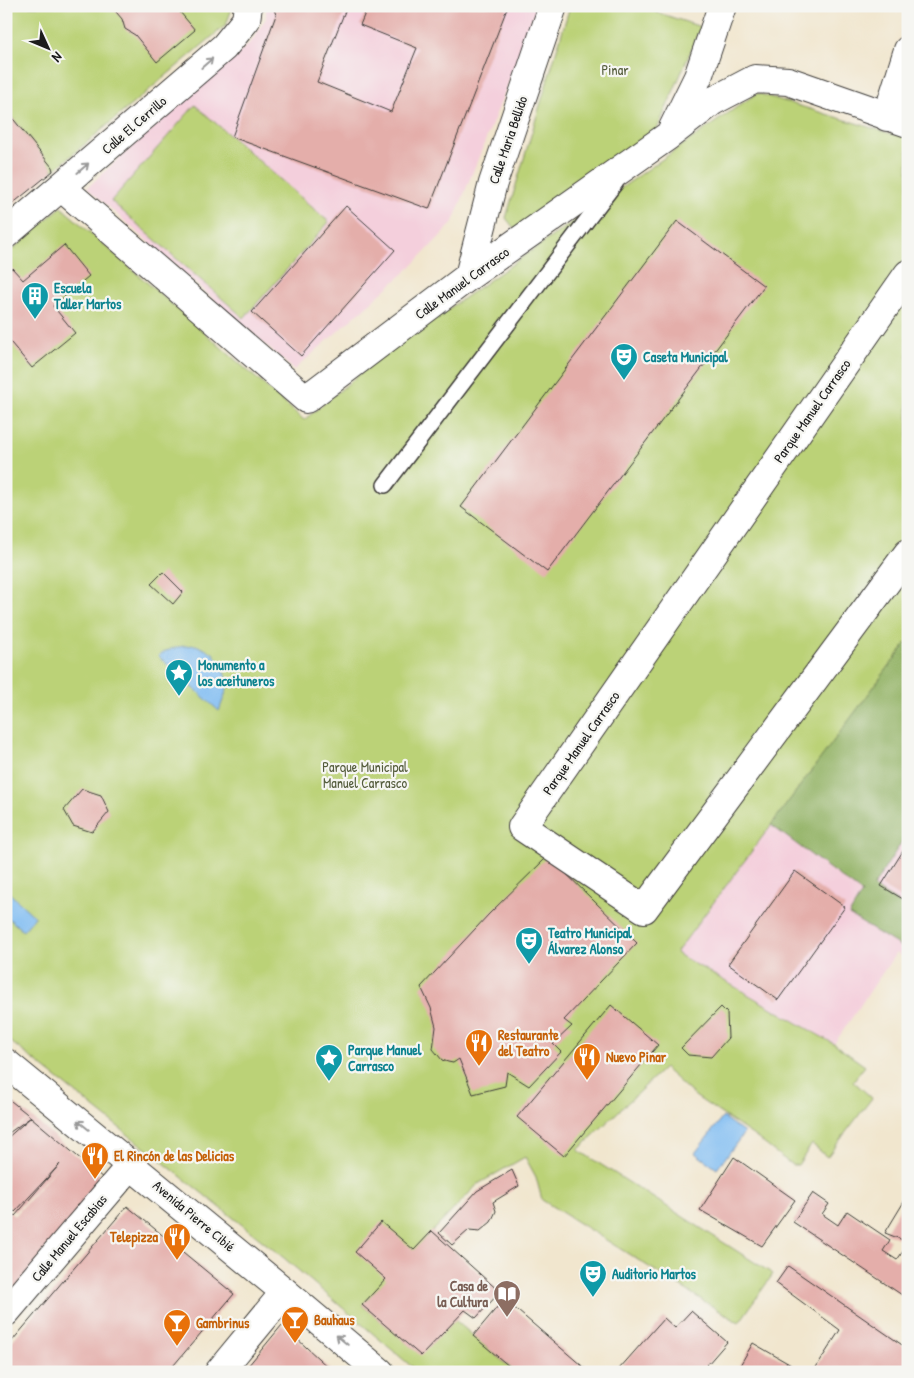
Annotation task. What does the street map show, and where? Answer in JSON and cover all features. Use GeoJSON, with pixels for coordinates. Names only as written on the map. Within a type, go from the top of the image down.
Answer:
{"type":"FeatureCollection","features":[{"type":"Feature","properties":{"kind":"street","name":"Calle El Cerrillo"},"geometry":{"type":"LineString","coordinates":[[6,234],[224,47],[246,20],[248,6]]}},
{"type":"Feature","properties":{"kind":"street","name":"Calle Maria Bellido"},"geometry":{"type":"LineString","coordinates":[[469,276],[493,183],[553,6]]}},
{"type":"Feature","properties":{"kind":"street"},"geometry":{"type":"LineString","coordinates":[[668,136],[698,77],[722,6]]}},
{"type":"Feature","properties":{"kind":"street"},"geometry":{"type":"LineString","coordinates":[[897,120],[908,50]]}},
{"type":"Feature","properties":{"kind":"street","name":"Calle Manuel Carrasco"},"geometry":{"type":"LineString","coordinates":[[61,187],[306,399],[469,276],[668,136],[713,101],[755,79],[788,81],[897,120]]}},
{"type":"Feature","properties":{"kind":"street","name":"Parque Manuel Carrasco"},"geometry":{"type":"LineString","coordinates":[[908,274],[522,827],[644,908],[908,553]]}},
{"type":"Feature","properties":{"kind":"street","name":"Avenida Pierre Cibié"},"geometry":{"type":"LineString","coordinates":[[6,1063],[380,1372]]}},
{"type":"Feature","properties":{"kind":"street","name":"Calle Manuel Escabias"},"geometry":{"type":"LineString","coordinates":[[6,1312],[131,1165]]}},
{"type":"Feature","properties":{"kind":"street"},"geometry":{"type":"LineString","coordinates":[[219,1372],[285,1292]]}},
{"type":"Feature","properties":{"kind":"lane"},"geometry":{"type":"LineString","coordinates":[[385,485],[630,163]]}},
{"type":"Feature","properties":{"kind":"shaded area"},"geometry":{"type":"Polygon","coordinates":[[[266,6],[536,6],[532,24],[452,224],[411,267],[294,370],[87,188],[252,41],[266,18],[266,6]]]}},
{"type":"Feature","properties":{"kind":"shaded area"},"geometry":{"type":"Polygon","coordinates":[[[908,641],[908,960],[896,953],[834,1044],[676,953],[908,641]]]}},
{"type":"Feature","properties":{"kind":"green space"},"geometry":{"type":"Polygon","coordinates":[[[6,6],[233,6],[226,25],[53,171],[52,167],[6,110],[6,6]]]}},
{"type":"Feature","properties":{"kind":"green space","name":"Pinar"},"geometry":{"type":"Polygon","coordinates":[[[570,6],[638,6],[701,27],[652,141],[519,231],[506,218],[570,6]]]}},
{"type":"Feature","properties":{"kind":"green space","name":"Parque Municipal Manuel Carrasco"},"geometry":{"type":"Polygon","coordinates":[[[757,93],[895,135],[908,102],[908,641],[676,953],[834,1044],[865,1066],[853,1081],[872,1098],[827,1157],[812,1144],[798,1165],[792,1165],[754,1136],[695,1096],[664,1068],[578,1150],[773,1274],[739,1323],[542,1200],[536,1177],[525,1157],[478,1184],[362,1305],[421,1355],[455,1320],[515,1372],[418,1372],[284,1258],[6,1038],[6,255],[61,207],[304,420],[384,354],[757,93]]]}},
{"type":"Feature","properties":{"kind":"green space"},"geometry":{"type":"Polygon","coordinates":[[[195,105],[329,222],[244,318],[111,201],[195,105]]]}},
{"type":"Feature","properties":{"kind":"green space"},"geometry":{"type":"Polygon","coordinates":[[[908,641],[908,832],[873,887],[908,908],[908,951],[849,915],[862,893],[771,825],[908,641]]]}},
{"type":"Feature","properties":{"kind":"water"},"geometry":{"type":"Polygon","coordinates":[[[196,645],[213,653],[222,667],[227,680],[227,689],[219,711],[158,656],[172,649],[196,645]]]}},
{"type":"Feature","properties":{"kind":"water"},"geometry":{"type":"Polygon","coordinates":[[[6,890],[35,917],[23,931],[6,916],[6,890]]]}},
{"type":"Feature","properties":{"kind":"water"},"geometry":{"type":"Polygon","coordinates":[[[723,1117],[744,1133],[717,1169],[695,1153],[723,1117]]]}},
{"type":"Feature","properties":{"kind":"building"},"geometry":{"type":"Polygon","coordinates":[[[111,6],[175,6],[195,30],[157,62],[135,35],[125,29],[122,19],[111,6]]]}},
{"type":"Feature","properties":{"kind":"building"},"geometry":{"type":"Polygon","coordinates":[[[273,6],[347,6],[317,82],[391,112],[417,48],[360,25],[368,6],[508,6],[429,209],[232,137],[276,15],[273,6]]]}},
{"type":"Feature","properties":{"kind":"building"},"geometry":{"type":"Polygon","coordinates":[[[6,110],[52,167],[53,171],[6,209],[6,110]]]}},
{"type":"Feature","properties":{"kind":"building"},"geometry":{"type":"Polygon","coordinates":[[[346,206],[395,250],[301,356],[252,312],[346,206]]]}},
{"type":"Feature","properties":{"kind":"building","name":"Caseta Municipal"},"geometry":{"type":"Polygon","coordinates":[[[677,221],[764,286],[547,572],[461,507],[677,221]]]}},
{"type":"Feature","properties":{"kind":"building","name":"Escuela Taller Martos"},"geometry":{"type":"Polygon","coordinates":[[[64,245],[89,276],[53,306],[75,333],[32,368],[6,337],[6,273],[12,268],[23,280],[64,245]]]}},
{"type":"Feature","properties":{"kind":"building"},"geometry":{"type":"Polygon","coordinates":[[[163,572],[183,592],[173,604],[151,584],[163,572]]]}},
{"type":"Feature","properties":{"kind":"building"},"geometry":{"type":"Polygon","coordinates":[[[82,789],[101,795],[109,812],[92,832],[73,826],[64,810],[82,789]]]}},
{"type":"Feature","properties":{"kind":"building"},"geometry":{"type":"Polygon","coordinates":[[[908,843],[908,902],[881,886],[908,843]]]}},
{"type":"Feature","properties":{"kind":"building","name":"Teatro Municipal Álvarez Alonso"},"geometry":{"type":"Polygon","coordinates":[[[548,856],[637,943],[564,1020],[572,1026],[553,1044],[561,1052],[529,1086],[507,1072],[505,1086],[473,1094],[459,1059],[453,1063],[442,1060],[433,1049],[436,1027],[431,1008],[421,987],[489,914],[548,856]]]}},
{"type":"Feature","properties":{"kind":"building"},"geometry":{"type":"Polygon","coordinates":[[[795,871],[845,907],[778,1000],[728,964],[795,871]]]}},
{"type":"Feature","properties":{"kind":"building","name":"Nuevo Pinar"},"geometry":{"type":"Polygon","coordinates":[[[611,1005],[658,1045],[564,1156],[517,1117],[611,1005]]]}},
{"type":"Feature","properties":{"kind":"building"},"geometry":{"type":"Polygon","coordinates":[[[721,1007],[727,1013],[728,1038],[711,1057],[688,1055],[681,1048],[721,1007]]]}},
{"type":"Feature","properties":{"kind":"building"},"geometry":{"type":"Polygon","coordinates":[[[6,1097],[31,1117],[6,1135],[6,1097]]]}},
{"type":"Feature","properties":{"kind":"building"},"geometry":{"type":"Polygon","coordinates":[[[31,1117],[110,1184],[6,1307],[6,1209],[15,1216],[60,1164],[15,1212],[6,1204],[6,1139],[31,1117]]]}},
{"type":"Feature","properties":{"kind":"building"},"geometry":{"type":"Polygon","coordinates":[[[734,1157],[795,1200],[762,1246],[700,1210],[734,1157]]]}},
{"type":"Feature","properties":{"kind":"building"},"geometry":{"type":"Polygon","coordinates":[[[512,1170],[519,1186],[493,1202],[496,1211],[491,1222],[480,1231],[469,1230],[452,1245],[439,1233],[477,1191],[512,1170]]]}},
{"type":"Feature","properties":{"kind":"building"},"geometry":{"type":"Polygon","coordinates":[[[813,1193],[829,1204],[822,1214],[838,1225],[847,1211],[890,1240],[883,1251],[897,1260],[908,1244],[908,1299],[793,1222],[813,1193]]]}},
{"type":"Feature","properties":{"kind":"building"},"geometry":{"type":"Polygon","coordinates":[[[908,1195],[908,1242],[885,1233],[908,1195]]]}},
{"type":"Feature","properties":{"kind":"building"},"geometry":{"type":"Polygon","coordinates":[[[127,1206],[234,1294],[168,1372],[6,1372],[6,1348],[127,1206]]]}},
{"type":"Feature","properties":{"kind":"building"},"geometry":{"type":"Polygon","coordinates":[[[381,1222],[414,1250],[432,1231],[500,1292],[476,1318],[465,1310],[421,1356],[362,1305],[386,1279],[355,1252],[381,1222]]]}},
{"type":"Feature","properties":{"kind":"building"},"geometry":{"type":"Polygon","coordinates":[[[788,1266],[908,1349],[908,1362],[901,1372],[813,1372],[840,1330],[776,1283],[788,1266]]]}},
{"type":"Feature","properties":{"kind":"building","name":"Casa de la Cultura"},"geometry":{"type":"Polygon","coordinates":[[[504,1299],[589,1372],[516,1372],[473,1336],[504,1299]]]}},
{"type":"Feature","properties":{"kind":"building"},"geometry":{"type":"Polygon","coordinates":[[[691,1311],[727,1342],[701,1372],[622,1372],[619,1369],[664,1318],[675,1328],[691,1311]]]}},
{"type":"Feature","properties":{"kind":"building"},"geometry":{"type":"Polygon","coordinates":[[[282,1325],[331,1370],[333,1372],[243,1372],[282,1325]]]}},
{"type":"Feature","properties":{"kind":"building"},"geometry":{"type":"Polygon","coordinates":[[[753,1343],[791,1365],[787,1372],[736,1372],[753,1343]]]}},
{"type":"Feature","properties":{"kind":"place","name":"Escuela Taller Martos"},"geometry":{"type":"Point","coordinates":[35,320]}},
{"type":"Feature","properties":{"kind":"place","name":"Caseta Municipal"},"geometry":{"type":"Point","coordinates":[624,381]}},
{"type":"Feature","properties":{"kind":"place","name":"Monumento a los aceituneros"},"geometry":{"type":"Point","coordinates":[179,697]}},
{"type":"Feature","properties":{"kind":"place","name":"Teatro Municipal Álvarez Alonso"},"geometry":{"type":"Point","coordinates":[529,965]}},
{"type":"Feature","properties":{"kind":"place","name":"Restaurante del Teatro"},"geometry":{"type":"Point","coordinates":[479,1067]}},
{"type":"Feature","properties":{"kind":"place","name":"Nuevo Pinar"},"geometry":{"type":"Point","coordinates":[587,1081]}},
{"type":"Feature","properties":{"kind":"place","name":"Parque Manuel Carrasco"},"geometry":{"type":"Point","coordinates":[329,1082]}},
{"type":"Feature","properties":{"kind":"place","name":"El Rincón de las Delicias"},"geometry":{"type":"Point","coordinates":[95,1180]}},
{"type":"Feature","properties":{"kind":"place","name":"Telepizza"},"geometry":{"type":"Point","coordinates":[177,1261]}},
{"type":"Feature","properties":{"kind":"place","name":"Auditorio Martos"},"geometry":{"type":"Point","coordinates":[593,1298]}},
{"type":"Feature","properties":{"kind":"place","name":"Casa de la Cultura"},"geometry":{"type":"Point","coordinates":[507,1318]}},
{"type":"Feature","properties":{"kind":"place","name":"Bauhaus"},"geometry":{"type":"Point","coordinates":[295,1344]}},
{"type":"Feature","properties":{"kind":"place","name":"Gambrinus"},"geometry":{"type":"Point","coordinates":[177,1347]}}]}
